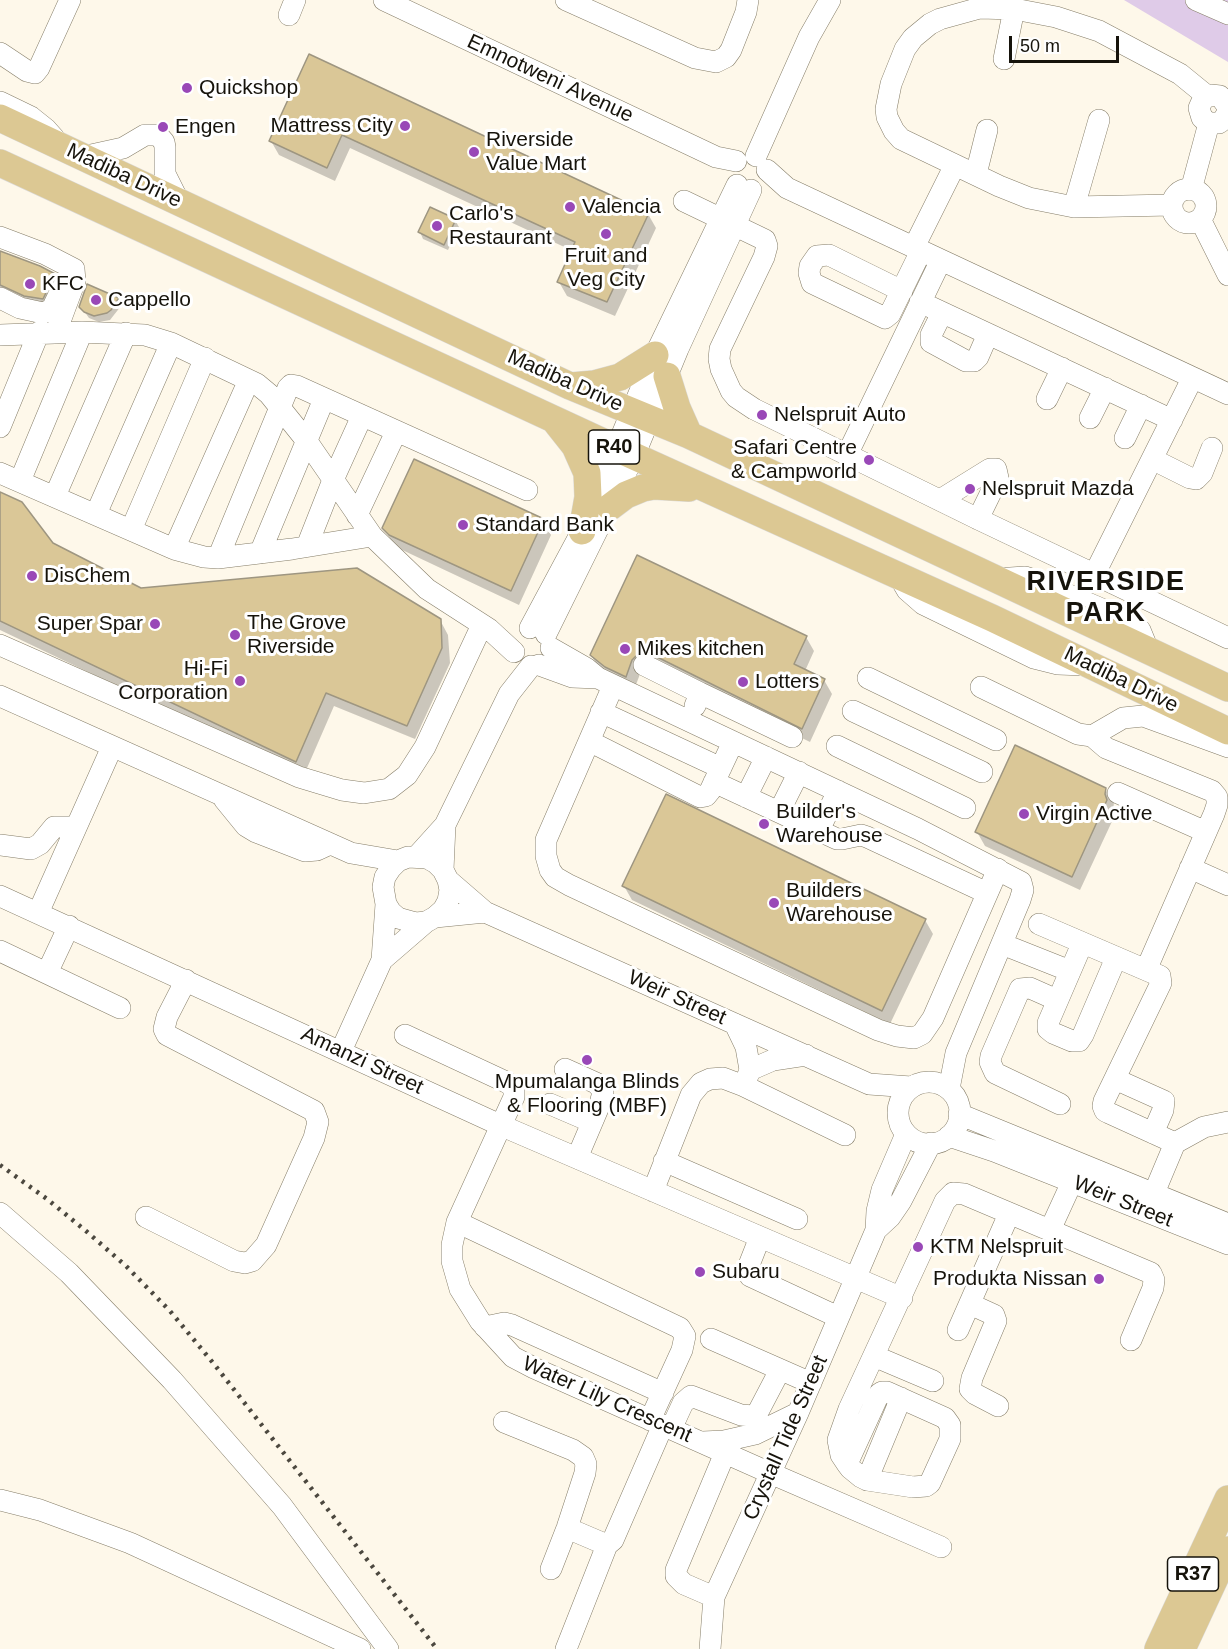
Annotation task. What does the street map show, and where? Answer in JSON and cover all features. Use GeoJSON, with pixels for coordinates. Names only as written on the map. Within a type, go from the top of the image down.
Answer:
{"type":"FeatureCollection","features":[{"type":"Feature","properties":{"kind":"main road","name":"Madiba Drive"},"geometry":{"type":"LineString","coordinates":[[0,118],[570,386],[689,435],[1228,688]]}},
{"type":"Feature","properties":{"kind":"main road","name":"Madiba Drive"},"geometry":{"type":"LineString","coordinates":[[0,164],[899,576],[1228,731]]}},
{"type":"Feature","properties":{"kind":"main road"},"geometry":{"type":"LineString","coordinates":[[570,386],[594,384],[661,366],[676,408],[689,435]]}},
{"type":"Feature","properties":{"kind":"main road"},"geometry":{"type":"LineString","coordinates":[[554,419],[568,435],[587,473],[588,497],[582,531]]}},
{"type":"Feature","properties":{"kind":"main road"},"geometry":{"type":"LineString","coordinates":[[610,507],[626,495],[643,488],[673,486],[706,489]]}},
{"type":"Feature","properties":{"kind":"main road","name":"R37"},"geometry":{"type":"LineString","coordinates":[[1158,1649],[1228,1498]]}},
{"type":"Feature","properties":{"kind":"main road","name":"R37"},"geometry":{"type":"LineString","coordinates":[[1182,1649],[1228,1550]]}},
{"type":"Feature","properties":{"kind":"street"},"geometry":{"type":"LineString","coordinates":[[0,53],[31,74],[35,73],[70,0]]}},
{"type":"Feature","properties":{"kind":"street","name":"Emnotweni Avenue"},"geometry":{"type":"LineString","coordinates":[[384,0],[744,172],[787,188],[1228,394]]}},
{"type":"Feature","properties":{"kind":"street"},"geometry":{"type":"LineString","coordinates":[[553,0],[559,2],[566,0],[695,58],[716,62],[726,57],[731,50],[747,12],[748,0]]}},
{"type":"Feature","properties":{"kind":"street"},"geometry":{"type":"LineString","coordinates":[[341,1052],[382,960],[385,877],[391,868],[408,859],[445,825],[531,648],[582,531],[625,452],[661,366],[728,222],[744,172],[809,37],[830,0]]}},
{"type":"Feature","properties":{"kind":"street"},"geometry":{"type":"LineString","coordinates":[[1196,0],[1228,14]]}},
{"type":"Feature","properties":{"kind":"street"},"geometry":{"type":"LineString","coordinates":[[1172,205],[1074,207],[1029,198],[999,186],[901,139],[887,117],[886,109],[891,84],[905,49],[912,39],[930,24],[980,8],[1014,9],[1056,17],[1098,31],[1180,74],[1207,96]]}},
{"type":"Feature","properties":{"kind":"street"},"geometry":{"type":"LineString","coordinates":[[1004,59],[1014,9]]}},
{"type":"Feature","properties":{"kind":"street"},"geometry":{"type":"LineString","coordinates":[[1228,107],[1220,96],[1207,96],[1200,103],[1200,113],[1209,123],[1219,123],[1224,120],[1228,112]]}},
{"type":"Feature","properties":{"kind":"street"},"geometry":{"type":"LineString","coordinates":[[0,102],[41,124],[71,152],[130,146],[145,135],[158,135],[165,147],[165,174],[179,202]]}},
{"type":"Feature","properties":{"kind":"street"},"geometry":{"type":"LineString","coordinates":[[1074,207],[1099,120]]}},
{"type":"Feature","properties":{"kind":"street"},"geometry":{"type":"LineString","coordinates":[[1191,190],[1209,123]]}},
{"type":"Feature","properties":{"kind":"street"},"geometry":{"type":"LineString","coordinates":[[976,174],[987,130]]}},
{"type":"Feature","properties":{"kind":"street"},"geometry":{"type":"LineString","coordinates":[[902,291],[955,165]]}},
{"type":"Feature","properties":{"kind":"street"},"geometry":{"type":"LineString","coordinates":[[1191,190],[1200,194],[1205,209],[1200,219],[1189,223],[1175,216],[1172,205],[1173,199],[1180,192],[1191,190]]}},
{"type":"Feature","properties":{"kind":"street"},"geometry":{"type":"LineString","coordinates":[[684,201],[765,240],[767,248],[720,349],[719,359],[725,381],[736,397],[754,409],[847,455],[1228,638]]}},
{"type":"Feature","properties":{"kind":"street"},"geometry":{"type":"LineString","coordinates":[[1200,219],[1228,275]]}},
{"type":"Feature","properties":{"kind":"street"},"geometry":{"type":"LineString","coordinates":[[0,237],[68,264],[74,269],[75,281],[0,427]]}},
{"type":"Feature","properties":{"kind":"street"},"geometry":{"type":"LineString","coordinates":[[847,455],[941,260]]}},
{"type":"Feature","properties":{"kind":"street"},"geometry":{"type":"LineString","coordinates":[[0,298],[28,311],[48,312],[56,304],[68,264]]}},
{"type":"Feature","properties":{"kind":"street"},"geometry":{"type":"LineString","coordinates":[[920,302],[1172,420]]}},
{"type":"Feature","properties":{"kind":"street"},"geometry":{"type":"LineString","coordinates":[[942,313],[931,335],[931,342],[966,362],[974,362],[978,357],[988,334]]}},
{"type":"Feature","properties":{"kind":"street"},"geometry":{"type":"LineString","coordinates":[[0,335],[48,332],[145,335],[171,343],[249,380],[269,394],[280,407],[306,440],[372,536],[427,589],[485,627],[531,648],[579,663],[605,682],[799,772],[1018,879],[1023,890],[956,1053],[949,1089]]}},
{"type":"Feature","properties":{"kind":"street"},"geometry":{"type":"LineString","coordinates":[[20,481],[82,332]]}},
{"type":"Feature","properties":{"kind":"street"},"geometry":{"type":"LineString","coordinates":[[55,496],[126,333]]}},
{"type":"Feature","properties":{"kind":"street"},"geometry":{"type":"LineString","coordinates":[[96,514],[171,343]]}},
{"type":"Feature","properties":{"kind":"street"},"geometry":{"type":"LineString","coordinates":[[131,530],[205,358]]}},
{"type":"Feature","properties":{"kind":"street"},"geometry":{"type":"LineString","coordinates":[[1047,399],[1062,368]]}},
{"type":"Feature","properties":{"kind":"street"},"geometry":{"type":"LineString","coordinates":[[1094,575],[1192,379]]}},
{"type":"Feature","properties":{"kind":"street"},"geometry":{"type":"LineString","coordinates":[[174,549],[249,380]]}},
{"type":"Feature","properties":{"kind":"street"},"geometry":{"type":"LineString","coordinates":[[218,558],[280,407],[291,386],[297,386],[527,490]]}},
{"type":"Feature","properties":{"kind":"street"},"geometry":{"type":"LineString","coordinates":[[1090,418],[1105,388]]}},
{"type":"Feature","properties":{"kind":"street"},"geometry":{"type":"LineString","coordinates":[[260,553],[324,399]]}},
{"type":"Feature","properties":{"kind":"street"},"geometry":{"type":"LineString","coordinates":[[1125,438],[1141,405]]}},
{"type":"Feature","properties":{"kind":"street"},"geometry":{"type":"LineString","coordinates":[[307,546],[362,416]]}},
{"type":"Feature","properties":{"kind":"street"},"geometry":{"type":"LineString","coordinates":[[357,515],[396,432]]}},
{"type":"Feature","properties":{"kind":"street"},"geometry":{"type":"LineString","coordinates":[[1152,459],[1196,479],[1202,473],[1212,448]]}},
{"type":"Feature","properties":{"kind":"street"},"geometry":{"type":"LineString","coordinates":[[531,648],[610,507],[625,452]]}},
{"type":"Feature","properties":{"kind":"street"},"geometry":{"type":"LineString","coordinates":[[940,500],[990,469],[996,469],[998,478],[978,519]]}},
{"type":"Feature","properties":{"kind":"street"},"geometry":{"type":"LineString","coordinates":[[0,472],[174,549],[193,555],[218,558],[372,536]]}},
{"type":"Feature","properties":{"kind":"street"},"geometry":{"type":"LineString","coordinates":[[0,645],[298,777],[342,790],[364,793],[389,789],[407,775],[425,747],[485,627]]}},
{"type":"Feature","properties":{"kind":"street"},"geometry":{"type":"LineString","coordinates":[[644,665],[792,737]]}},
{"type":"Feature","properties":{"kind":"street"},"geometry":{"type":"LineString","coordinates":[[868,678],[996,740]]}},
{"type":"Feature","properties":{"kind":"street"},"geometry":{"type":"LineString","coordinates":[[605,682],[601,712],[546,840],[548,865],[555,877],[570,885],[878,1030],[914,1038],[927,1028],[943,997],[998,869]]}},
{"type":"Feature","properties":{"kind":"street"},"geometry":{"type":"LineString","coordinates":[[981,687],[1078,734],[1092,736],[1111,750],[1212,791],[1216,795],[1218,801],[1216,822],[1190,868],[1146,970]]}},
{"type":"Feature","properties":{"kind":"street"},"geometry":{"type":"LineString","coordinates":[[689,721],[700,693]]}},
{"type":"Feature","properties":{"kind":"street"},"geometry":{"type":"LineString","coordinates":[[0,696],[351,853],[408,859],[427,858],[436,863],[485,912]]}},
{"type":"Feature","properties":{"kind":"street"},"geometry":{"type":"LineString","coordinates":[[853,711],[982,772]]}},
{"type":"Feature","properties":{"kind":"street"},"geometry":{"type":"LineString","coordinates":[[601,712],[717,775],[746,797],[842,839],[856,835],[867,837],[987,893]]}},
{"type":"Feature","properties":{"kind":"street"},"geometry":{"type":"LineString","coordinates":[[1092,736],[1123,718],[1143,716],[1228,747]]}},
{"type":"Feature","properties":{"kind":"street"},"geometry":{"type":"LineString","coordinates":[[589,741],[696,796],[706,796],[733,742]]}},
{"type":"Feature","properties":{"kind":"street"},"geometry":{"type":"LineString","coordinates":[[39,913],[112,747]]}},
{"type":"Feature","properties":{"kind":"street"},"geometry":{"type":"LineString","coordinates":[[837,747],[965,808]]}},
{"type":"Feature","properties":{"kind":"street"},"geometry":{"type":"LineString","coordinates":[[746,797],[766,757]]}},
{"type":"Feature","properties":{"kind":"street"},"geometry":{"type":"LineString","coordinates":[[779,812],[799,772]]}},
{"type":"Feature","properties":{"kind":"street"},"geometry":{"type":"LineString","coordinates":[[819,830],[838,791]]}},
{"type":"Feature","properties":{"kind":"street"},"geometry":{"type":"LineString","coordinates":[[1118,792],[1216,822]]}},
{"type":"Feature","properties":{"kind":"street"},"geometry":{"type":"LineString","coordinates":[[382,960],[443,910],[448,900],[450,890],[446,875],[445,825]]}},
{"type":"Feature","properties":{"kind":"street"},"geometry":{"type":"LineString","coordinates":[[0,845],[31,849],[40,844],[54,827],[76,827]]}},
{"type":"Feature","properties":{"kind":"street"},"geometry":{"type":"LineString","coordinates":[[351,853],[384,895],[398,918],[407,922],[485,912]]}},
{"type":"Feature","properties":{"kind":"street"},"geometry":{"type":"LineString","coordinates":[[1190,868],[1228,885]]}},
{"type":"Feature","properties":{"kind":"street","name":"Amanzi Street"},"geometry":{"type":"LineString","coordinates":[[0,896],[500,1125],[902,1298]]}},
{"type":"Feature","properties":{"kind":"street","name":"Weir Street"},"geometry":{"type":"LineString","coordinates":[[485,912],[869,1084]]}},
{"type":"Feature","properties":{"kind":"street"},"geometry":{"type":"LineString","coordinates":[[1039,924],[1160,976],[1161,983],[1104,1101],[1105,1111],[1175,1143]]}},
{"type":"Feature","properties":{"kind":"street"},"geometry":{"type":"LineString","coordinates":[[47,973],[69,926]]}},
{"type":"Feature","properties":{"kind":"street"},"geometry":{"type":"LineString","coordinates":[[1002,944],[1070,971]]}},
{"type":"Feature","properties":{"kind":"street"},"geometry":{"type":"LineString","coordinates":[[1082,944],[1048,1023],[1048,1029],[1063,1037],[1078,1041],[1083,1035],[1116,958]]}},
{"type":"Feature","properties":{"kind":"street"},"geometry":{"type":"LineString","coordinates":[[0,951],[120,1008]]}},
{"type":"Feature","properties":{"kind":"street"},"geometry":{"type":"LineString","coordinates":[[146,1217],[234,1261],[245,1263],[252,1261],[266,1245],[314,1138],[318,1122],[314,1112],[167,1035],[164,1029],[167,1017],[186,980]]}},
{"type":"Feature","properties":{"kind":"street"},"geometry":{"type":"LineString","coordinates":[[1057,1000],[1030,988],[1020,989],[990,1056],[990,1062],[996,1072],[1060,1104]]}},
{"type":"Feature","properties":{"kind":"street"},"geometry":{"type":"LineString","coordinates":[[735,1024],[747,1053],[747,1078]]}},
{"type":"Feature","properties":{"kind":"street","name":"Water Lily Crescent"},"geometry":{"type":"LineString","coordinates":[[405,1035],[512,1084],[515,1092],[457,1222],[452,1245],[454,1274],[460,1289],[485,1327],[513,1357],[521,1363],[941,1547]]}},
{"type":"Feature","properties":{"kind":"street"},"geometry":{"type":"LineString","coordinates":[[902,1124],[903,1096],[956,1053]]}},
{"type":"Feature","properties":{"kind":"street"},"geometry":{"type":"LineString","coordinates":[[747,1078],[761,1064],[806,1055]]}},
{"type":"Feature","properties":{"kind":"street"},"geometry":{"type":"LineString","coordinates":[[565,1069],[596,1083],[602,1089],[600,1104],[577,1158]]}},
{"type":"Feature","properties":{"kind":"street"},"geometry":{"type":"LineString","coordinates":[[653,1191],[691,1095],[701,1083],[710,1079],[747,1078],[845,1135]]}},
{"type":"Feature","properties":{"kind":"street"},"geometry":{"type":"LineString","coordinates":[[1115,1078],[1164,1101],[1163,1110],[1153,1133]]}},
{"type":"Feature","properties":{"kind":"street"},"geometry":{"type":"LineString","coordinates":[[936,1082],[949,1089],[958,1103],[959,1114],[956,1126],[940,1139],[917,1141],[869,1084],[936,1082]]}},
{"type":"Feature","properties":{"kind":"street"},"geometry":{"type":"LineString","coordinates":[[550,1104],[592,1122]]}},
{"type":"Feature","properties":{"kind":"street","name":"Weir Street"},"geometry":{"type":"LineString","coordinates":[[959,1114],[1228,1224]]}},
{"type":"Feature","properties":{"kind":"street"},"geometry":{"type":"LineString","coordinates":[[1154,1193],[1175,1143],[1204,1127],[1228,1122]]}},
{"type":"Feature","properties":{"kind":"street","name":"Crystall Tide Street"},"geometry":{"type":"LineString","coordinates":[[710,1649],[714,1597],[798,1413],[876,1230],[880,1197],[902,1124]]}},
{"type":"Feature","properties":{"kind":"street","name":"Weir Street"},"geometry":{"type":"LineString","coordinates":[[940,1139],[1072,1182],[1228,1244]]}},
{"type":"Feature","properties":{"kind":"street","name":"Crystall Tide Street"},"geometry":{"type":"LineString","coordinates":[[876,1230],[890,1217],[940,1139]]}},
{"type":"Feature","properties":{"kind":"street"},"geometry":{"type":"LineString","coordinates":[[664,1161],[798,1220]]}},
{"type":"Feature","properties":{"kind":"street"},"geometry":{"type":"LineString","coordinates":[[1050,1230],[1072,1182]]}},
{"type":"Feature","properties":{"kind":"street"},"geometry":{"type":"LineString","coordinates":[[847,1464],[882,1392],[887,1392],[945,1418],[950,1425],[950,1439],[930,1483],[926,1486],[907,1487],[867,1480],[855,1473],[847,1464],[841,1455],[838,1440],[849,1409],[949,1195],[953,1193],[964,1194],[1151,1273],[1154,1280],[1153,1288],[1131,1340]]}},
{"type":"Feature","properties":{"kind":"street"},"geometry":{"type":"LineString","coordinates":[[1130,1204],[1138,1218],[1155,1230],[1206,1251],[1228,1254]]}},
{"type":"Feature","properties":{"kind":"street"},"geometry":{"type":"LineString","coordinates":[[0,1213],[69,1273],[172,1380],[282,1506],[388,1649]]}},
{"type":"Feature","properties":{"kind":"street"},"geometry":{"type":"LineString","coordinates":[[958,1330],[1009,1214]]}},
{"type":"Feature","properties":{"kind":"street"},"geometry":{"type":"LineString","coordinates":[[457,1222],[680,1328],[685,1336],[684,1342],[663,1393],[662,1425]]}},
{"type":"Feature","properties":{"kind":"street"},"geometry":{"type":"LineString","coordinates":[[760,1238],[748,1265],[750,1276],[838,1317]]}},
{"type":"Feature","properties":{"kind":"street"},"geometry":{"type":"LineString","coordinates":[[970,1304],[994,1315],[996,1321],[972,1378],[970,1389],[998,1406]]}},
{"type":"Feature","properties":{"kind":"street"},"geometry":{"type":"LineString","coordinates":[[485,1327],[504,1323],[512,1325],[663,1393]]}},
{"type":"Feature","properties":{"kind":"street"},"geometry":{"type":"LineString","coordinates":[[711,1339],[811,1383]]}},
{"type":"Feature","properties":{"kind":"street"},"geometry":{"type":"LineString","coordinates":[[874,1356],[933,1381]]}},
{"type":"Feature","properties":{"kind":"street"},"geometry":{"type":"LineString","coordinates":[[566,1649],[607,1545],[615,1537],[662,1425],[686,1398],[691,1396],[741,1415],[753,1416],[758,1412],[780,1370]]}},
{"type":"Feature","properties":{"kind":"street"},"geometry":{"type":"LineString","coordinates":[[867,1480],[901,1398]]}},
{"type":"Feature","properties":{"kind":"street"},"geometry":{"type":"LineString","coordinates":[[849,1409],[868,1419]]}},
{"type":"Feature","properties":{"kind":"street"},"geometry":{"type":"LineString","coordinates":[[700,1442],[724,1441],[755,1434],[798,1413]]}},
{"type":"Feature","properties":{"kind":"street"},"geometry":{"type":"LineString","coordinates":[[504,1422],[573,1450],[585,1461],[585,1473],[551,1569]]}},
{"type":"Feature","properties":{"kind":"street"},"geometry":{"type":"LineString","coordinates":[[714,1597],[684,1584],[679,1580],[676,1570],[725,1453]]}},
{"type":"Feature","properties":{"kind":"street"},"geometry":{"type":"LineString","coordinates":[[0,1500],[40,1510],[130,1543],[360,1649]]}},
{"type":"Feature","properties":{"kind":"street"},"geometry":{"type":"LineString","coordinates":[[567,1528],[607,1545]]}},
{"type":"Feature","properties":{"kind":"shaded area"},"geometry":{"type":"Polygon","coordinates":[[[1124,0],[1228,0],[1228,62],[1124,0]]]}},
{"type":"Feature","properties":{"kind":"building"},"geometry":{"type":"Polygon","coordinates":[[[309,54],[649,213],[607,302],[557,282],[575,242],[342,135],[327,168],[269,141],[309,54]]]}},
{"type":"Feature","properties":{"kind":"building","name":"Carlo's Restaurant"},"geometry":{"type":"Polygon","coordinates":[[[430,207],[456,219],[444,245],[418,232],[430,207]]]}},
{"type":"Feature","properties":{"kind":"building","name":"KFC"},"geometry":{"type":"Polygon","coordinates":[[[0,251],[59,276],[51,282],[43,299],[24,296],[0,285],[0,251]]]}},
{"type":"Feature","properties":{"kind":"building","name":"Cappello"},"geometry":{"type":"Polygon","coordinates":[[[87,284],[119,298],[111,310],[94,316],[79,307],[87,284]]]}},
{"type":"Feature","properties":{"kind":"building","name":"Standard Bank"},"geometry":{"type":"Polygon","coordinates":[[[414,459],[544,519],[511,591],[389,535],[382,528],[414,459]]]}},
{"type":"Feature","properties":{"kind":"building","name":"The Grove Riverside"},"geometry":{"type":"Polygon","coordinates":[[[0,492],[22,502],[53,543],[141,588],[357,568],[441,619],[442,648],[407,726],[326,693],[296,762],[0,621],[0,492]]]}},
{"type":"Feature","properties":{"kind":"building"},"geometry":{"type":"Polygon","coordinates":[[[637,555],[807,636],[794,664],[825,679],[802,729],[649,653],[643,652],[632,660],[626,677],[605,667],[590,655],[637,555]]]}},
{"type":"Feature","properties":{"kind":"building"},"geometry":{"type":"Polygon","coordinates":[[[1015,745],[1106,788],[1107,800],[1072,877],[975,832],[1015,745]]]}},
{"type":"Feature","properties":{"kind":"building","name":"Builders Warehouse"},"geometry":{"type":"Polygon","coordinates":[[[666,794],[926,919],[882,1011],[622,886],[666,794]]]}},
{"type":"Feature","properties":{"kind":"railway"},"geometry":{"type":"LineString","coordinates":[[0,1165],[86,1231],[126,1266],[170,1311],[437,1649]]}},
{"type":"Feature","properties":{"kind":"place","name":"Quickshop"},"geometry":{"type":"Point","coordinates":[187,88]}},
{"type":"Feature","properties":{"kind":"place","name":"Mattress City"},"geometry":{"type":"Point","coordinates":[405,126]}},
{"type":"Feature","properties":{"kind":"place","name":"Engen"},"geometry":{"type":"Point","coordinates":[163,127]}},
{"type":"Feature","properties":{"kind":"place","name":"Riverside Value Mart"},"geometry":{"type":"Point","coordinates":[474,152]}},
{"type":"Feature","properties":{"kind":"place","name":"Valencia"},"geometry":{"type":"Point","coordinates":[570,207]}},
{"type":"Feature","properties":{"kind":"place","name":"Carlo's Restaurant"},"geometry":{"type":"Point","coordinates":[437,226]}},
{"type":"Feature","properties":{"kind":"place","name":"Fruit and Veg City"},"geometry":{"type":"Point","coordinates":[606,234]}},
{"type":"Feature","properties":{"kind":"place","name":"KFC"},"geometry":{"type":"Point","coordinates":[30,284]}},
{"type":"Feature","properties":{"kind":"place","name":"Cappello"},"geometry":{"type":"Point","coordinates":[96,300]}},
{"type":"Feature","properties":{"kind":"place","name":"Nelspruit Auto"},"geometry":{"type":"Point","coordinates":[762,415]}},
{"type":"Feature","properties":{"kind":"place","name":"Safari Centre & Campworld"},"geometry":{"type":"Point","coordinates":[869,460]}},
{"type":"Feature","properties":{"kind":"place","name":"Nelspruit Mazda"},"geometry":{"type":"Point","coordinates":[970,489]}},
{"type":"Feature","properties":{"kind":"place","name":"Standard Bank"},"geometry":{"type":"Point","coordinates":[463,525]}},
{"type":"Feature","properties":{"kind":"place","name":"DisChem"},"geometry":{"type":"Point","coordinates":[32,576]}},
{"type":"Feature","properties":{"kind":"place","name":"Super Spar"},"geometry":{"type":"Point","coordinates":[155,624]}},
{"type":"Feature","properties":{"kind":"place","name":"The Grove Riverside"},"geometry":{"type":"Point","coordinates":[235,635]}},
{"type":"Feature","properties":{"kind":"place","name":"Mikes kitchen"},"geometry":{"type":"Point","coordinates":[625,649]}},
{"type":"Feature","properties":{"kind":"place","name":"Hi-Fi Corporation"},"geometry":{"type":"Point","coordinates":[240,681]}},
{"type":"Feature","properties":{"kind":"place","name":"Lotters"},"geometry":{"type":"Point","coordinates":[743,682]}},
{"type":"Feature","properties":{"kind":"place","name":"Virgin Active"},"geometry":{"type":"Point","coordinates":[1024,814]}},
{"type":"Feature","properties":{"kind":"place","name":"Builder's Warehouse"},"geometry":{"type":"Point","coordinates":[764,824]}},
{"type":"Feature","properties":{"kind":"place","name":"Builders Warehouse"},"geometry":{"type":"Point","coordinates":[774,903]}},
{"type":"Feature","properties":{"kind":"place","name":"Mpumalanga Blinds & Flooring (MBF)"},"geometry":{"type":"Point","coordinates":[587,1060]}},
{"type":"Feature","properties":{"kind":"place","name":"KTM Nelspruit"},"geometry":{"type":"Point","coordinates":[918,1247]}},
{"type":"Feature","properties":{"kind":"place","name":"Subaru"},"geometry":{"type":"Point","coordinates":[700,1272]}},
{"type":"Feature","properties":{"kind":"place","name":"Produkta Nissan"},"geometry":{"type":"Point","coordinates":[1099,1279]}},
{"type":"Feature","properties":{"kind":"district","name":"RIVERSIDE PARK"},"geometry":{"type":"Point","coordinates":[1106,598]}}]}
